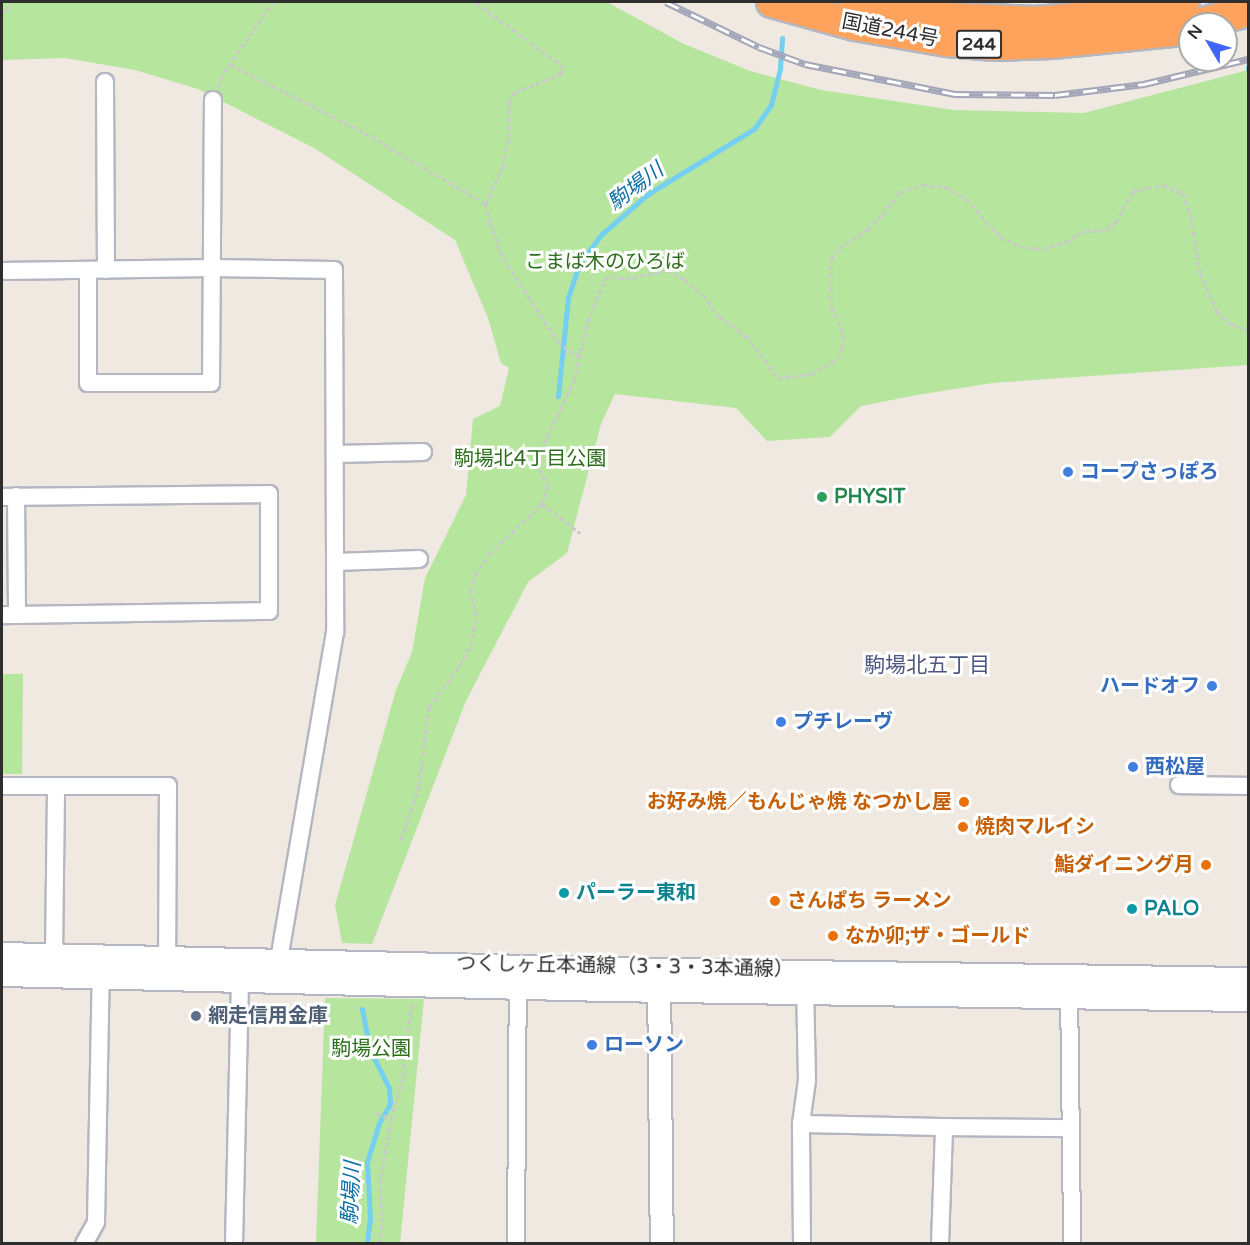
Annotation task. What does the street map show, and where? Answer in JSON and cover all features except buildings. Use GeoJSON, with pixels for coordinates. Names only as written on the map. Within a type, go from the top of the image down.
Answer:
{"type":"FeatureCollection","features":[{"type":"Feature","properties":{"kind":"highway","name":"国道244号"},"geometry":{"type":"LineString","coordinates":[[772,2],[855,26],[947,41],[996,45],[1052,43],[1178,29]]}},
{"type":"Feature","properties":{"kind":"highway","name":"国道244号"},"geometry":{"type":"LineString","coordinates":[[854,2],[946,18],[1036,22],[1122,14],[1184,2]]}},
{"type":"Feature","properties":{"kind":"street"},"geometry":{"type":"LineString","coordinates":[[105,82],[106,270]]}},
{"type":"Feature","properties":{"kind":"street"},"geometry":{"type":"LineString","coordinates":[[88,270],[88,383],[211,383],[213,99]]}},
{"type":"Feature","properties":{"kind":"street"},"geometry":{"type":"LineString","coordinates":[[2,272],[213,268],[334,270],[335,632],[277,970]]}},
{"type":"Feature","properties":{"kind":"street"},"geometry":{"type":"LineString","coordinates":[[335,453],[423,452]]}},
{"type":"Feature","properties":{"kind":"street"},"geometry":{"type":"LineString","coordinates":[[269,494],[269,611],[9,615],[9,497],[269,494]]}},
{"type":"Feature","properties":{"kind":"street"},"geometry":{"type":"LineString","coordinates":[[336,562],[419,559]]}},
{"type":"Feature","properties":{"kind":"street"},"geometry":{"type":"LineString","coordinates":[[1179,785],[1248,786]]}},
{"type":"Feature","properties":{"kind":"street"},"geometry":{"type":"LineString","coordinates":[[2,786],[168,786],[167,956]]}},
{"type":"Feature","properties":{"kind":"street"},"geometry":{"type":"LineString","coordinates":[[54,955],[56,786]]}},
{"type":"Feature","properties":{"kind":"street","name":"つくしヶ丘本通線（3・3・3本通線）"},"geometry":{"type":"LineString","coordinates":[[2,954],[54,955],[101,966],[805,982],[1069,986],[1248,979]]}},
{"type":"Feature","properties":{"kind":"street","name":"つくしヶ丘本通線（3・3・3本通線）"},"geometry":{"type":"LineString","coordinates":[[2,975],[101,966],[167,956],[240,969]]}},
{"type":"Feature","properties":{"kind":"street"},"geometry":{"type":"LineString","coordinates":[[84,1244],[96,1222],[101,966]]}},
{"type":"Feature","properties":{"kind":"street"},"geometry":{"type":"LineString","coordinates":[[234,1244],[240,969]]}},
{"type":"Feature","properties":{"kind":"street"},"geometry":{"type":"LineString","coordinates":[[516,1244],[518,975]]}},
{"type":"Feature","properties":{"kind":"street"},"geometry":{"type":"LineString","coordinates":[[659,979],[662,1244]]}},
{"type":"Feature","properties":{"kind":"street"},"geometry":{"type":"LineString","coordinates":[[802,1244],[801,1124],[807,1080],[805,982]]}},
{"type":"Feature","properties":{"kind":"street"},"geometry":{"type":"LineString","coordinates":[[1069,986],[1072,1244]]}},
{"type":"Feature","properties":{"kind":"street","name":"つくしヶ丘本通線（3・3・3本通線）"},"geometry":{"type":"LineString","coordinates":[[1069,986],[1248,1000]]}},
{"type":"Feature","properties":{"kind":"street"},"geometry":{"type":"LineString","coordinates":[[801,1124],[944,1128],[1071,1128]]}},
{"type":"Feature","properties":{"kind":"street"},"geometry":{"type":"LineString","coordinates":[[940,1244],[944,1128]]}},
{"type":"Feature","properties":{"kind":"path"},"geometry":{"type":"LineString","coordinates":[[2,12],[8,10],[11,2]]}},
{"type":"Feature","properties":{"kind":"path"},"geometry":{"type":"LineString","coordinates":[[213,99],[224,72],[273,2]]}},
{"type":"Feature","properties":{"kind":"path"},"geometry":{"type":"LineString","coordinates":[[475,2],[564,67],[561,74],[515,92],[509,102],[509,137],[503,166],[486,204],[490,223],[503,258],[558,342],[569,351],[579,355]]}},
{"type":"Feature","properties":{"kind":"path"},"geometry":{"type":"LineString","coordinates":[[231,65],[365,133],[486,204]]}},
{"type":"Feature","properties":{"kind":"path"},"geometry":{"type":"LineString","coordinates":[[401,840],[419,786],[429,707],[460,665],[471,645],[476,616],[470,591],[475,575],[489,554],[542,504],[549,487],[537,464],[546,437],[574,381],[588,321],[605,279],[612,276],[626,279],[667,270],[684,279],[703,295],[719,316],[746,336],[778,378],[816,372],[838,359],[843,347],[843,332],[831,307],[831,259],[840,248],[868,229],[900,192],[922,184],[945,187],[966,199],[1000,237],[1021,247],[1043,249],[1066,242],[1085,231],[1106,231],[1116,222],[1133,191],[1163,185],[1183,193],[1191,217],[1200,273],[1217,312],[1231,324],[1248,330]]}},
{"type":"Feature","properties":{"kind":"path"},"geometry":{"type":"LineString","coordinates":[[470,454],[537,464]]}},
{"type":"Feature","properties":{"kind":"path"},"geometry":{"type":"LineString","coordinates":[[542,504],[580,533]]}},
{"type":"Feature","properties":{"kind":"path"},"geometry":{"type":"LineString","coordinates":[[380,1244],[382,1215],[380,1184],[391,1119],[402,1083],[412,996]]}},
{"type":"Feature","properties":{"kind":"path"},"geometry":{"type":"LineString","coordinates":[[376,1113],[391,1119]]}},
{"type":"Feature","properties":{"kind":"green space","name":"こまば木のひろば"},"geometry":{"type":"Polygon","coordinates":[[[2,2],[607,2],[682,43],[750,71],[821,90],[954,110],[1084,113],[1248,70],[1248,365],[992,383],[861,406],[830,437],[767,441],[736,408],[615,394],[601,424],[567,553],[528,582],[466,701],[372,944],[342,943],[335,905],[396,690],[412,652],[425,578],[466,495],[473,419],[500,406],[509,368],[501,363],[488,318],[455,240],[314,148],[198,89],[135,70],[65,58],[2,60],[2,2]]]}},
{"type":"Feature","properties":{"kind":"green space"},"geometry":{"type":"Polygon","coordinates":[[[2,674],[23,674],[22,774],[2,774],[2,674]]]}},
{"type":"Feature","properties":{"kind":"green space","name":"駒場公園"},"geometry":{"type":"Polygon","coordinates":[[[325,998],[424,999],[400,1243],[316,1243],[325,998]]]}},
{"type":"Feature","properties":{"kind":"waterway","name":"駒場川"},"geometry":{"type":"LineString","coordinates":[[558,396],[568,298],[579,264],[602,234],[648,194],[754,129],[771,105],[780,68],[782,38]]}},
{"type":"Feature","properties":{"kind":"waterway","name":"駒場川"},"geometry":{"type":"LineString","coordinates":[[362,1009],[370,1050],[389,1088],[390,1104],[379,1123],[367,1162],[370,1218],[367,1244]]}},
{"type":"Feature","properties":{"kind":"railway"},"geometry":{"type":"LineString","coordinates":[[666,2],[759,47],[805,64],[955,94],[1055,95],[1144,84],[1248,59]]}},
{"type":"Feature","properties":{"kind":"place","name":"コープさっぽろ"},"geometry":{"type":"Point","coordinates":[1068,472]}},
{"type":"Feature","properties":{"kind":"place","name":"PHYSIT"},"geometry":{"type":"Point","coordinates":[822,497]}},
{"type":"Feature","properties":{"kind":"place","name":"ハードオフ"},"geometry":{"type":"Point","coordinates":[1212,686]}},
{"type":"Feature","properties":{"kind":"place","name":"プチレーヴ"},"geometry":{"type":"Point","coordinates":[781,722]}},
{"type":"Feature","properties":{"kind":"place","name":"西松屋"},"geometry":{"type":"Point","coordinates":[1133,767]}},
{"type":"Feature","properties":{"kind":"place","name":"お好み焼／もんじゃ焼 なつかし屋"},"geometry":{"type":"Point","coordinates":[964,802]}},
{"type":"Feature","properties":{"kind":"place","name":"焼肉マルイシ"},"geometry":{"type":"Point","coordinates":[963,827]}},
{"type":"Feature","properties":{"kind":"place","name":"鮨ダイニング月"},"geometry":{"type":"Point","coordinates":[1206,865]}},
{"type":"Feature","properties":{"kind":"place","name":"パーラー東和"},"geometry":{"type":"Point","coordinates":[564,893]}},
{"type":"Feature","properties":{"kind":"place","name":"さんぱち ラーメン"},"geometry":{"type":"Point","coordinates":[775,901]}},
{"type":"Feature","properties":{"kind":"place","name":"PALO"},"geometry":{"type":"Point","coordinates":[1132,909]}},
{"type":"Feature","properties":{"kind":"place","name":"なか卯;ザ・ゴールド"},"geometry":{"type":"Point","coordinates":[833,936]}},
{"type":"Feature","properties":{"kind":"place","name":"網走信用金庫"},"geometry":{"type":"Point","coordinates":[196,1016]}},
{"type":"Feature","properties":{"kind":"place","name":"ローソン"},"geometry":{"type":"Point","coordinates":[592,1045]}},
{"type":"Feature","properties":{"kind":"district","name":"駒場北五丁目"},"geometry":{"type":"Point","coordinates":[927,666]}},
{"type":"Feature","properties":{"kind":"park label","name":"駒場北4丁目公園"},"geometry":{"type":"Point","coordinates":[530,459]}}]}
